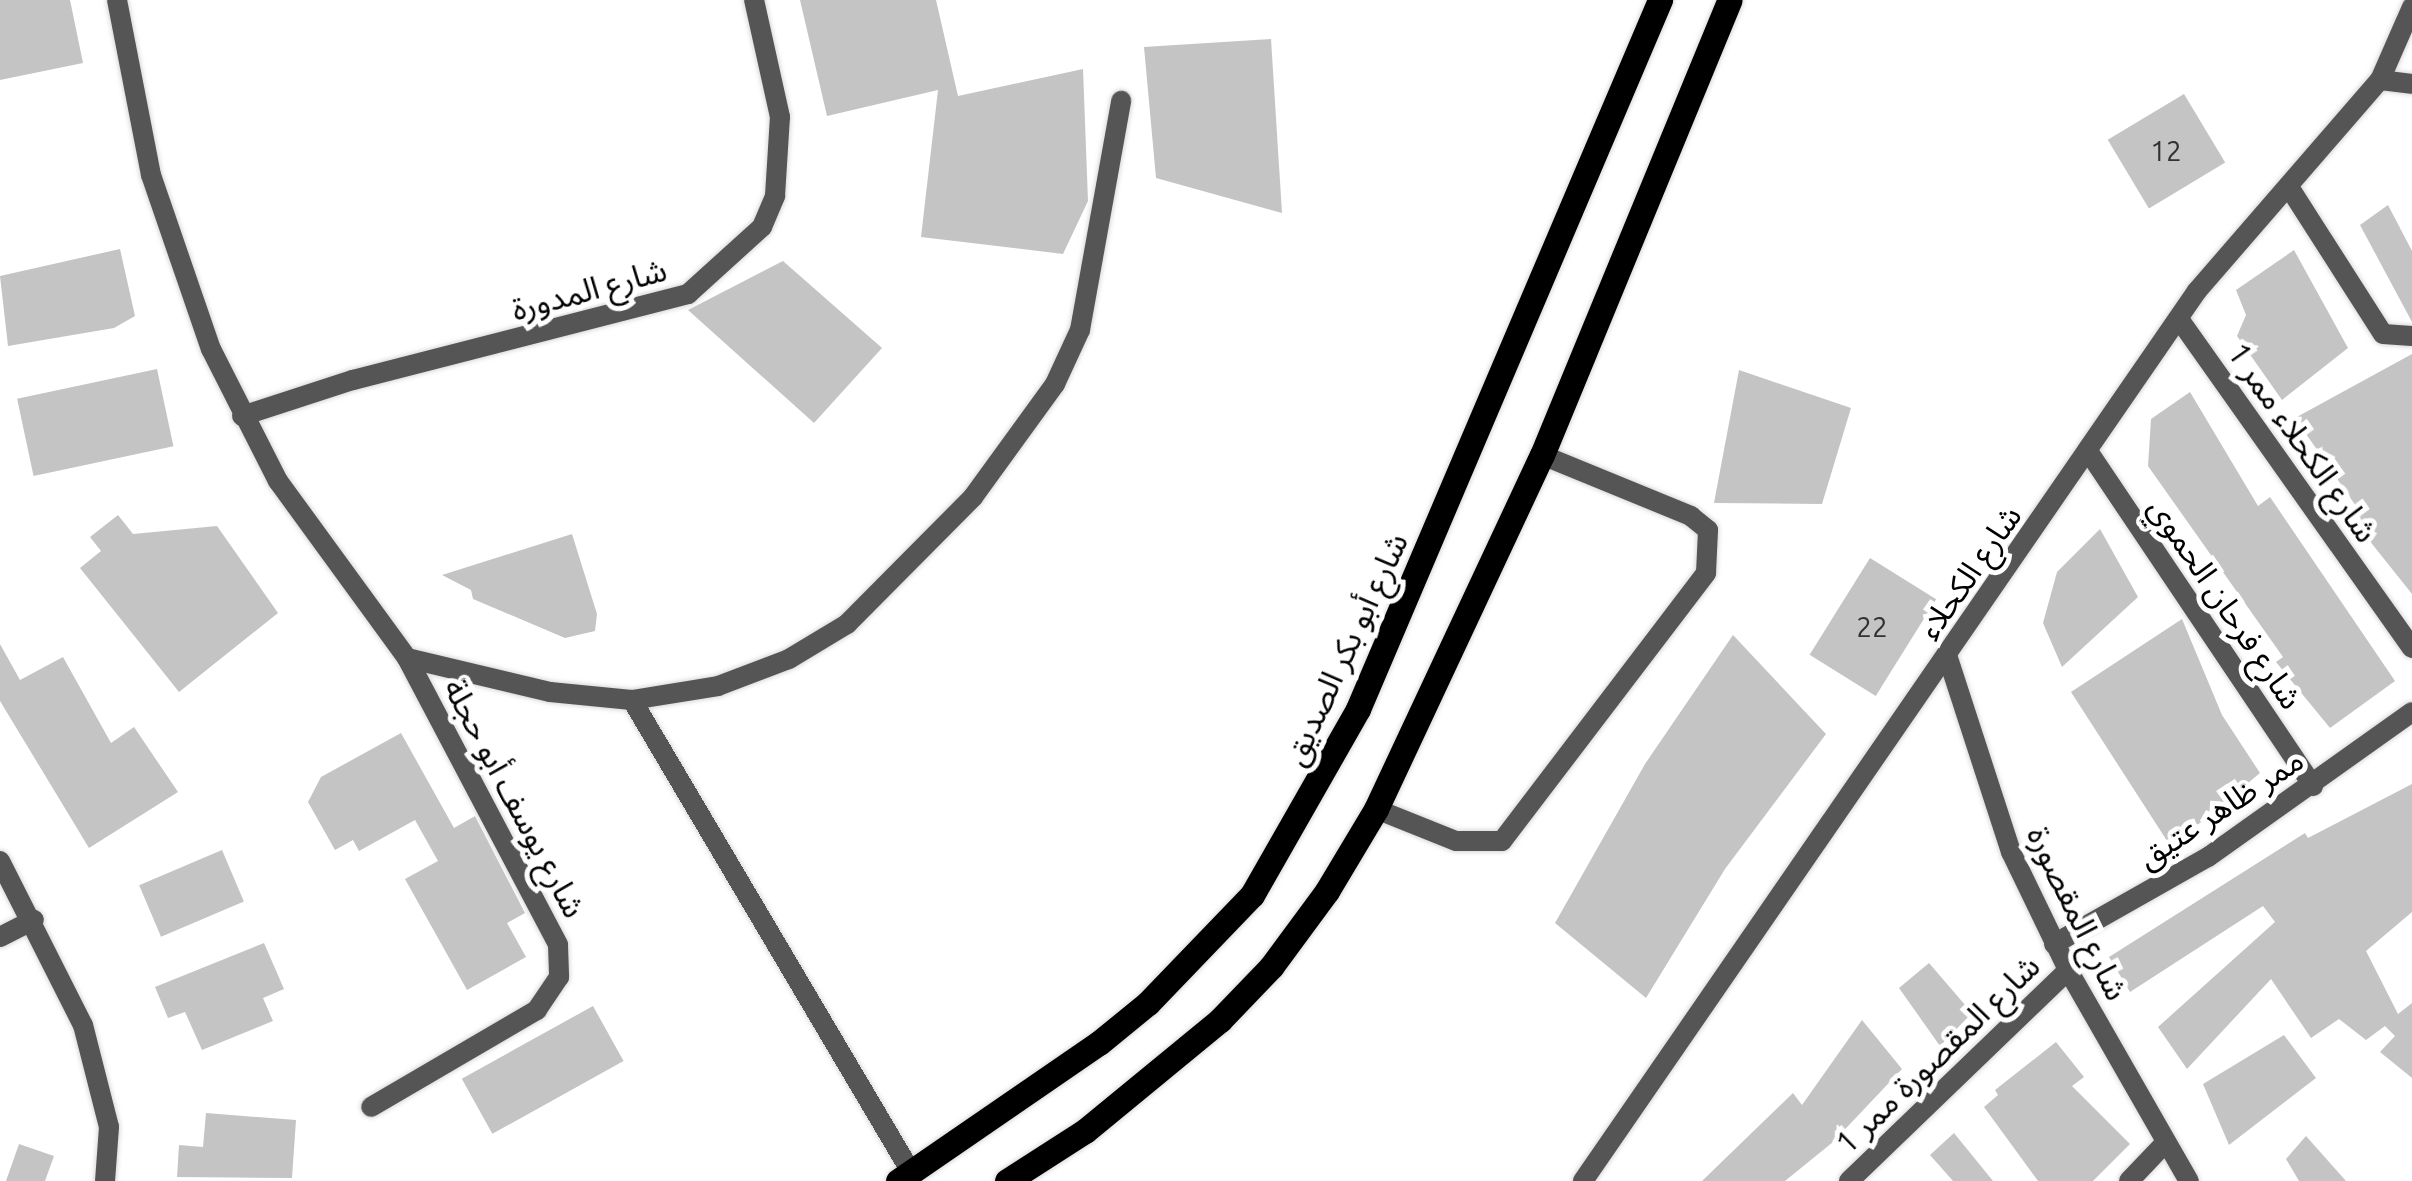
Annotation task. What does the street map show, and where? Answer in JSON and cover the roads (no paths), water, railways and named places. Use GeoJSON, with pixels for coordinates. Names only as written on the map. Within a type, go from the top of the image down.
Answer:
{"type":"FeatureCollection","features":[{"type":"Feature","properties":{"kind":"main road","name":"شارع أبو بكر الصديق"},"geometry":{"type":"LineString","coordinates":[[904,1177],[1148,1003],[1262,879],[1358,709],[1660,0]]}},
{"type":"Feature","properties":{"kind":"main road"},"geometry":{"type":"LineString","coordinates":[[1008,1181],[1085,1131],[1220,1020],[1271,967],[1376,809],[1542,456],[1730,0]]}},
{"type":"Feature","properties":{"kind":"street","name":"شارع يوسف أبو حجلة"},"geometry":{"type":"LineString","coordinates":[[118,0],[163,220],[242,416],[299,512],[406,658],[554,931],[560,976],[547,999],[520,1022],[371,1107]]}},
{"type":"Feature","properties":{"kind":"street","name":"شارع المدورة"},"geometry":{"type":"LineString","coordinates":[[242,416],[372,375],[688,294],[762,226],[775,196],[780,117],[754,0]]}},
{"type":"Feature","properties":{"kind":"street","name":"شارع الكحلاء"},"geometry":{"type":"LineString","coordinates":[[1583,1181],[2227,251],[2289,187],[2380,80],[2412,7]]}},
{"type":"Feature","properties":{"kind":"street"},"geometry":{"type":"LineString","coordinates":[[2380,80],[2412,84]]}},
{"type":"Feature","properties":{"kind":"street","name":"شارع يوسف أبو حجلة"},"geometry":{"type":"LineString","coordinates":[[406,658],[550,692],[632,700],[718,686],[804,650],[886,591],[974,498],[1055,384],[1080,330],[1121,101]]}},
{"type":"Feature","properties":{"kind":"street"},"geometry":{"type":"LineString","coordinates":[[2289,187],[2383,334],[2412,336]]}},
{"type":"Feature","properties":{"kind":"street","name":"شارع الكحلاء ممر 1"},"geometry":{"type":"LineString","coordinates":[[2179,319],[2412,648]]}},
{"type":"Feature","properties":{"kind":"street","name":"شارع فرحان الحموي"},"geometry":{"type":"LineString","coordinates":[[2090,454],[2313,786]]}},
{"type":"Feature","properties":{"kind":"street"},"geometry":{"type":"LineString","coordinates":[[1376,809],[1456,842],[1502,841],[1706,573],[1708,530],[1691,516],[1542,456]]}},
{"type":"Feature","properties":{"kind":"street","name":"شارع المقصورة"},"geometry":{"type":"LineString","coordinates":[[1947,654],[2011,852],[2068,970],[2190,1181]]}},
{"type":"Feature","properties":{"kind":"street"},"geometry":{"type":"LineString","coordinates":[[632,700],[904,1177]]}},
{"type":"Feature","properties":{"kind":"street","name":"ممر ظاهر عتيق"},"geometry":{"type":"LineString","coordinates":[[2054,944],[2208,857],[2412,712]]}},
{"type":"Feature","properties":{"kind":"street"},"geometry":{"type":"LineString","coordinates":[[0,861],[34,920],[100,1078],[109,1128],[105,1181]]}},
{"type":"Feature","properties":{"kind":"street"},"geometry":{"type":"LineString","coordinates":[[0,938],[34,920]]}},
{"type":"Feature","properties":{"kind":"street","name":"شارع المقصورة ممر 1"},"geometry":{"type":"LineString","coordinates":[[1849,1181],[2068,970]]}},
{"type":"Feature","properties":{"kind":"street"},"geometry":{"type":"LineString","coordinates":[[2129,1181],[2166,1144]]}}]}
